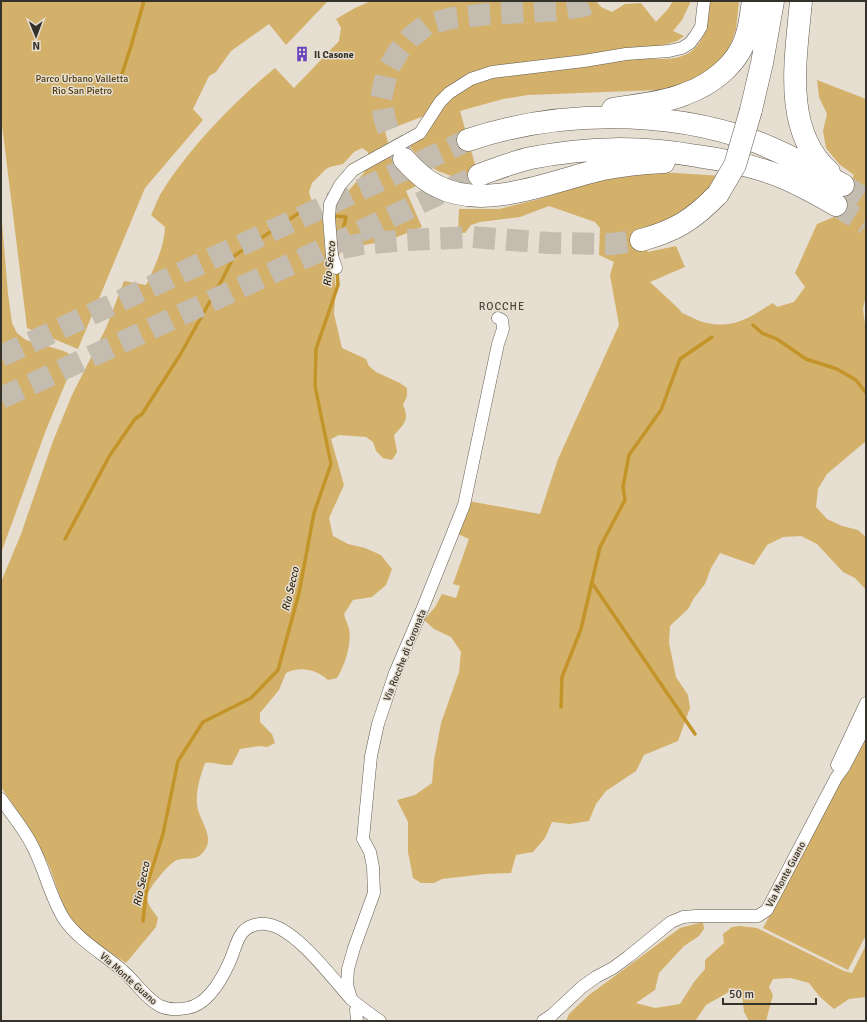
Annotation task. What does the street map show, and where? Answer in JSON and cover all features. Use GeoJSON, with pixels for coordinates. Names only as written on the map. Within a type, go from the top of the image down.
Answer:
{"type":"FeatureCollection","features":[{"type":"Feature","properties":{"kind":"highway"},"geometry":{"type":"LineString","coordinates":[[468,140],[504,129],[665,100],[685,94],[714,79],[730,65],[739,53],[746,38],[753,1]]}},
{"type":"Feature","properties":{"kind":"highway"},"geometry":{"type":"LineString","coordinates":[[641,240],[661,235],[677,228],[697,215],[718,194],[735,165],[751,110],[762,63],[773,1]]}},
{"type":"Feature","properties":{"kind":"highway"},"geometry":{"type":"LineString","coordinates":[[801,1],[796,77],[796,102],[800,125],[807,144],[840,195]]}},
{"type":"Feature","properties":{"kind":"highway"},"geometry":{"type":"LineString","coordinates":[[546,121],[597,118],[657,120],[691,124],[725,132],[754,141],[802,162],[840,195]]}},
{"type":"Feature","properties":{"kind":"highway"},"geometry":{"type":"LineString","coordinates":[[479,175],[530,159],[581,150],[636,148],[668,151],[719,159],[750,166],[818,194],[840,195]]}},
{"type":"Feature","properties":{"kind":"highway"},"geometry":{"type":"LineString","coordinates":[[404,159],[415,171],[438,187],[456,194],[475,196],[510,193],[602,169],[636,163],[719,159]]}},
{"type":"Feature","properties":{"kind":"street"},"geometry":{"type":"LineString","coordinates":[[336,268],[332,256],[329,218],[330,204],[340,185],[353,170],[420,133],[440,102],[449,93],[471,79],[492,72],[626,54],[669,51],[682,48],[690,43],[700,27],[704,1]]}},
{"type":"Feature","properties":{"kind":"street","name":"Via Rocche di Coronata"},"geometry":{"type":"LineString","coordinates":[[357,1021],[355,1002],[347,985],[348,969],[354,948],[374,893],[373,867],[370,852],[363,839],[371,756],[378,724],[395,673],[464,505],[498,344],[503,329],[502,320],[498,318]]}},
{"type":"Feature","properties":{"kind":"street","name":"Via Monte Guano"},"geometry":{"type":"LineString","coordinates":[[836,778],[836,767],[866,703]]}},
{"type":"Feature","properties":{"kind":"street","name":"Via Monte Guano"},"geometry":{"type":"LineString","coordinates":[[543,1021],[552,1015],[582,987],[596,977],[613,968],[671,922],[682,917],[758,916],[767,910],[836,778],[844,767],[866,725]]}},
{"type":"Feature","properties":{"kind":"street","name":"Via Monte Guano"},"geometry":{"type":"LineString","coordinates":[[1,800],[33,846],[57,906],[65,920],[75,931],[124,972],[142,991],[160,1006],[168,1009],[180,1010],[192,1008],[201,1003],[221,978],[241,933],[256,925],[266,924],[276,926],[286,931],[299,942],[355,1002],[380,1021]]}},
{"type":"Feature","properties":{"kind":"green space","name":"Parco Urbano Valletta Rio San Pietro"},"geometry":{"type":"Polygon","coordinates":[[[1,1],[328,1],[286,45],[269,24],[231,51],[216,72],[209,76],[193,109],[203,120],[145,188],[78,349],[27,328],[1,117],[1,1]]]}},
{"type":"Feature","properties":{"kind":"green space"},"geometry":{"type":"Polygon","coordinates":[[[371,1],[596,1],[601,7],[612,12],[625,4],[641,3],[656,22],[673,1],[691,1],[682,20],[673,31],[684,36],[677,41],[657,47],[632,58],[667,59],[687,54],[695,48],[702,39],[706,26],[708,1],[739,1],[736,29],[728,52],[711,71],[683,87],[658,90],[528,95],[503,99],[460,111],[480,182],[459,179],[438,171],[422,161],[410,147],[411,142],[427,129],[424,116],[385,131],[389,146],[424,182],[406,191],[422,227],[381,242],[337,249],[333,228],[335,206],[364,173],[368,159],[368,152],[362,148],[354,152],[343,164],[326,169],[312,183],[309,192],[311,199],[319,209],[323,221],[325,251],[334,275],[336,288],[334,314],[342,348],[366,359],[369,366],[376,372],[400,383],[407,388],[407,396],[403,405],[406,418],[403,425],[394,435],[397,452],[392,460],[383,458],[376,451],[373,442],[366,437],[339,435],[331,439],[344,485],[329,518],[333,536],[348,544],[365,548],[381,555],[392,569],[386,585],[372,597],[353,600],[344,614],[349,629],[350,640],[345,661],[337,678],[328,680],[318,673],[302,669],[286,673],[279,690],[260,713],[260,722],[272,734],[275,743],[267,747],[259,746],[240,749],[232,765],[205,763],[199,783],[197,805],[208,836],[207,846],[200,856],[196,858],[179,859],[172,863],[154,883],[148,893],[147,900],[149,906],[158,918],[156,927],[126,963],[97,944],[80,929],[65,911],[50,868],[33,834],[1,787],[1,582],[21,534],[53,441],[72,395],[106,328],[124,281],[146,285],[156,264],[163,242],[165,227],[151,215],[161,193],[186,157],[214,125],[260,81],[275,68],[294,88],[339,41],[341,28],[336,19],[371,1]]]}},
{"type":"Feature","properties":{"kind":"green space"},"geometry":{"type":"Polygon","coordinates":[[[817,80],[866,99],[866,295],[863,309],[866,331],[866,441],[827,474],[818,489],[816,507],[827,519],[842,526],[858,530],[866,537],[866,590],[855,578],[843,572],[817,544],[801,536],[783,537],[767,545],[754,565],[720,553],[711,568],[705,584],[694,598],[688,609],[670,626],[669,643],[676,677],[688,695],[690,708],[678,741],[644,755],[636,771],[606,791],[596,804],[589,821],[570,824],[552,822],[545,838],[533,852],[516,855],[511,873],[485,874],[442,879],[434,883],[421,883],[413,878],[408,852],[408,822],[397,800],[415,795],[432,783],[434,760],[441,723],[459,672],[461,652],[451,637],[434,629],[424,620],[435,607],[442,594],[456,598],[460,586],[453,584],[469,539],[458,534],[468,501],[540,514],[558,459],[619,325],[610,275],[614,262],[599,255],[600,228],[595,222],[549,206],[520,217],[480,222],[471,225],[465,233],[458,232],[459,209],[499,209],[539,199],[595,181],[627,174],[659,172],[722,176],[693,210],[636,236],[648,252],[676,246],[685,267],[650,282],[682,313],[701,321],[718,324],[735,323],[750,317],[773,303],[777,307],[794,302],[805,287],[795,273],[817,224],[834,217],[854,175],[839,164],[826,148],[823,131],[827,114],[819,97],[817,80]]]}},
{"type":"Feature","properties":{"kind":"green space"},"geometry":{"type":"Polygon","coordinates":[[[1,210],[8,294],[12,323],[17,333],[26,340],[64,351],[75,357],[46,430],[1,553],[1,210]]]}},
{"type":"Feature","properties":{"kind":"green space"},"geometry":{"type":"Polygon","coordinates":[[[866,733],[866,935],[848,970],[763,928],[866,733]]]}},
{"type":"Feature","properties":{"kind":"green space"},"geometry":{"type":"Polygon","coordinates":[[[703,922],[704,929],[699,936],[684,946],[659,973],[655,990],[636,1003],[655,1008],[680,1004],[694,982],[705,969],[705,960],[724,943],[723,934],[732,927],[740,926],[757,928],[844,971],[852,973],[866,945],[866,997],[849,999],[834,1009],[820,997],[809,983],[791,978],[773,979],[769,987],[773,995],[766,1021],[749,1021],[744,1012],[742,994],[734,989],[706,1005],[696,1020],[692,1021],[566,1021],[569,1014],[589,995],[680,928],[703,922]]]}},
{"type":"Feature","properties":{"kind":"waterway"},"geometry":{"type":"LineString","coordinates":[[121,77],[144,1]]}},
{"type":"Feature","properties":{"kind":"waterway"},"geometry":{"type":"LineString","coordinates":[[65,539],[110,455],[135,419],[142,414],[180,355],[234,256],[305,209],[324,215],[346,217],[337,256]]}},
{"type":"Feature","properties":{"kind":"waterway","name":"Rio Secco"},"geometry":{"type":"LineString","coordinates":[[143,921],[147,885],[163,834],[178,761],[203,722],[251,698],[278,670],[299,593],[314,513],[331,464],[315,386],[316,349],[338,285],[337,270]]}},
{"type":"Feature","properties":{"kind":"waterway"},"geometry":{"type":"LineString","coordinates":[[753,325],[762,333],[777,339],[806,359],[837,369],[856,380],[866,393]]}},
{"type":"Feature","properties":{"kind":"waterway"},"geometry":{"type":"LineString","coordinates":[[561,707],[562,677],[581,629],[600,547],[625,500],[623,487],[629,455],[661,410],[680,359],[712,337]]}},
{"type":"Feature","properties":{"kind":"waterway"},"geometry":{"type":"LineString","coordinates":[[592,583],[695,734]]}},
{"type":"Feature","properties":{"kind":"tunnel"},"geometry":{"type":"LineString","coordinates":[[404,159],[392,139],[385,121],[381,99],[387,71],[398,52],[410,38],[426,25],[452,18],[489,14],[560,10],[583,6],[596,1]]}},
{"type":"Feature","properties":{"kind":"tunnel"},"geometry":{"type":"LineString","coordinates":[[1,356],[468,140]]}},
{"type":"Feature","properties":{"kind":"tunnel"},"geometry":{"type":"LineString","coordinates":[[1,398],[315,253],[479,175]]}},
{"type":"Feature","properties":{"kind":"tunnel"},"geometry":{"type":"LineString","coordinates":[[843,185],[866,200]]}},
{"type":"Feature","properties":{"kind":"tunnel"},"geometry":{"type":"LineString","coordinates":[[836,205],[866,224]]}},
{"type":"Feature","properties":{"kind":"tunnel"},"geometry":{"type":"LineString","coordinates":[[342,248],[362,244],[406,240],[472,237],[550,243],[612,244],[641,240]]}},
{"type":"Feature","properties":{"kind":"place","name":"Il Casone"},"geometry":{"type":"Point","coordinates":[302,54]}},
{"type":"Feature","properties":{"kind":"district","name":"ROCCHE"},"geometry":{"type":"Point","coordinates":[502,306]}}]}
